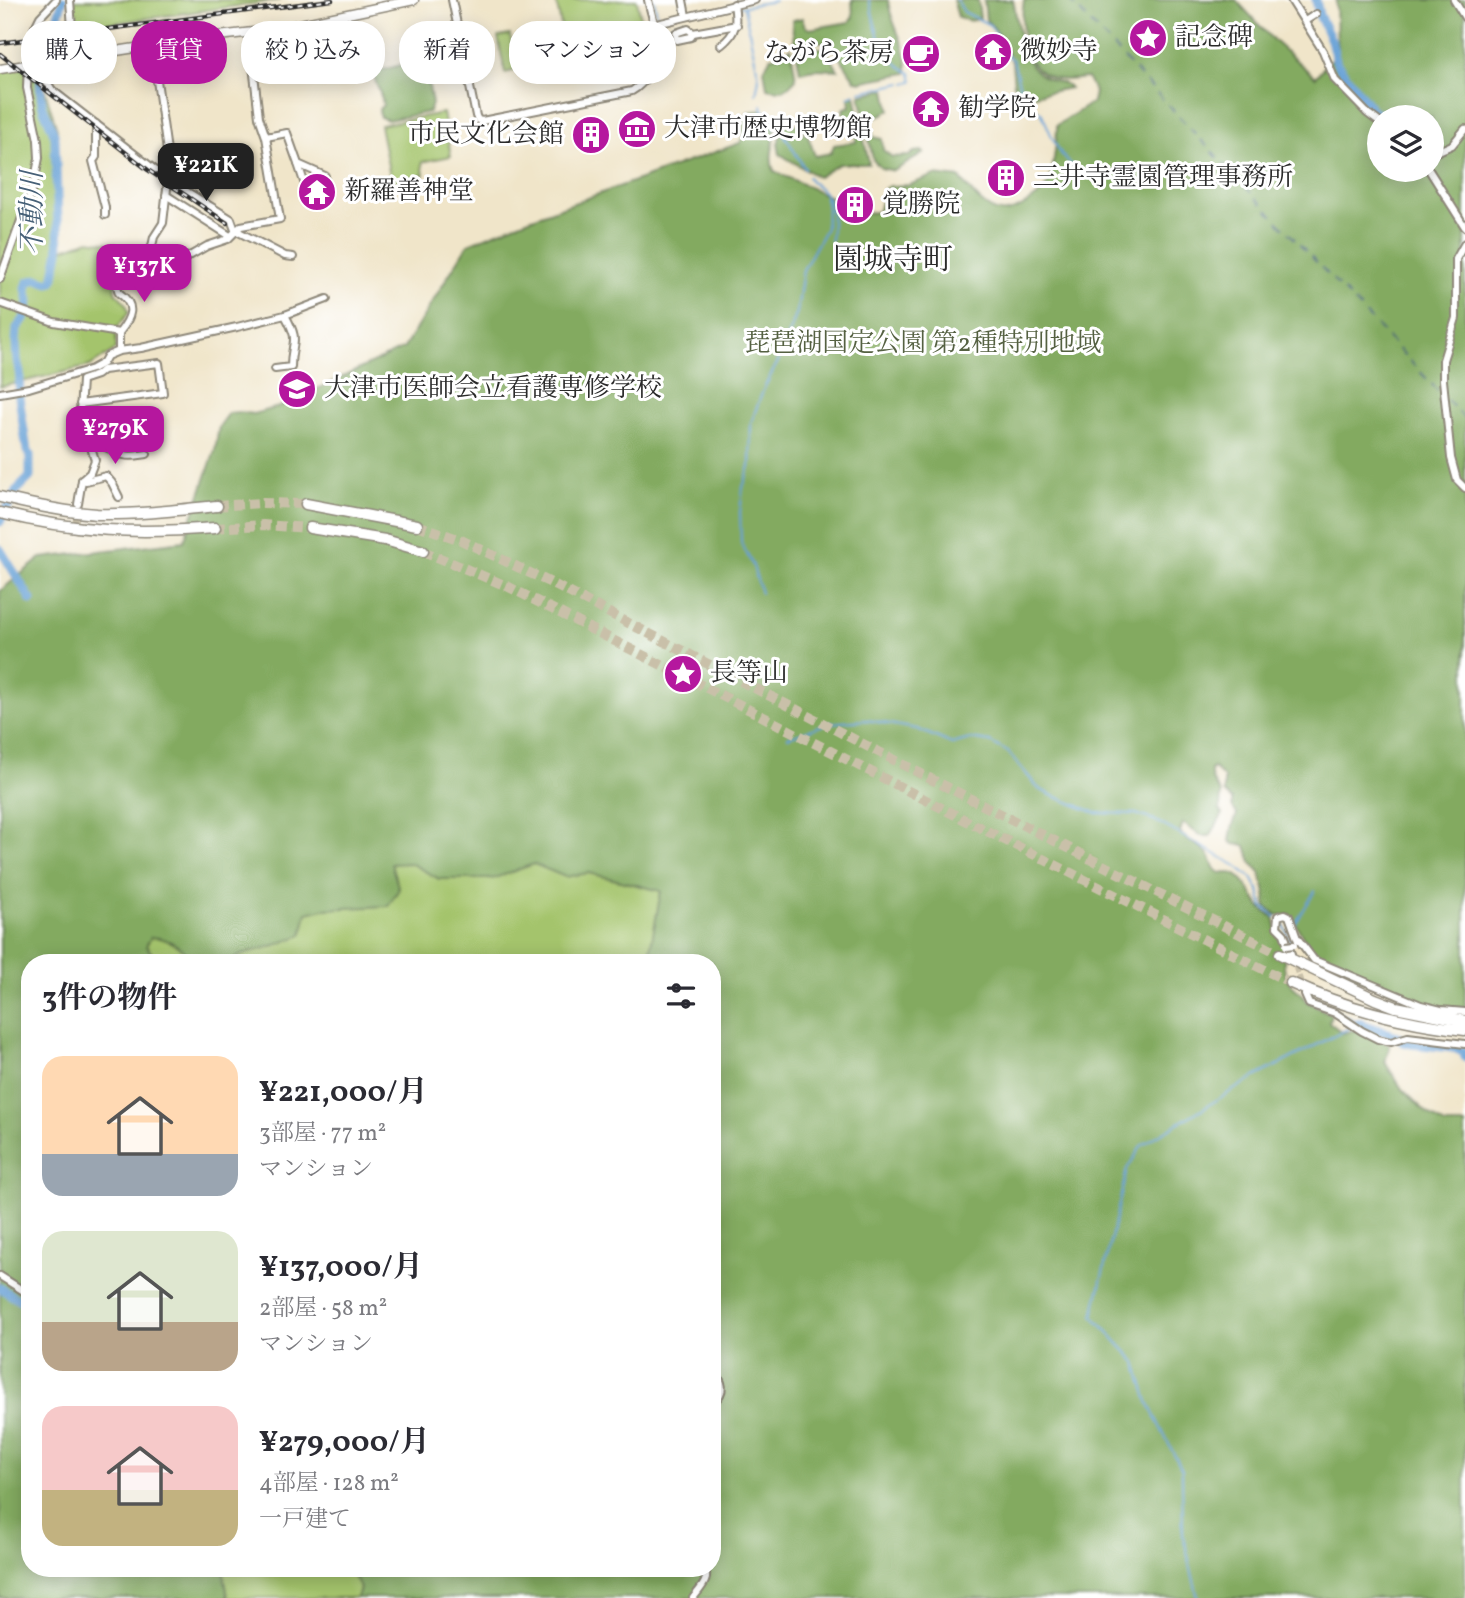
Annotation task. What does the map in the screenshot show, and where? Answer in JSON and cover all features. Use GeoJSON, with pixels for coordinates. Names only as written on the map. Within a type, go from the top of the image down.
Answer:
{"type":"FeatureCollection","features":[{"type":"Feature","properties":{"kind":"highway"},"geometry":{"type":"LineString","coordinates":[[0,497],[60,510],[96,514],[217,506]]}},
{"type":"Feature","properties":{"kind":"highway"},"geometry":{"type":"LineString","coordinates":[[306,504],[417,525]]}},
{"type":"Feature","properties":{"kind":"highway"},"geometry":{"type":"LineString","coordinates":[[0,513],[87,530],[170,531],[215,528]]}},
{"type":"Feature","properties":{"kind":"highway"},"geometry":{"type":"LineString","coordinates":[[310,528],[385,540],[423,551]]}},
{"type":"Feature","properties":{"kind":"highway"},"geometry":{"type":"LineString","coordinates":[[1290,948],[1375,999],[1419,1013],[1465,1021]]}},
{"type":"Feature","properties":{"kind":"highway"},"geometry":{"type":"LineString","coordinates":[[1291,983],[1324,998],[1395,1019],[1465,1030]]}},
{"type":"Feature","properties":{"kind":"main road"},"geometry":{"type":"LineString","coordinates":[[316,21],[414,0]]}},
{"type":"Feature","properties":{"kind":"main road"},"geometry":{"type":"LineString","coordinates":[[0,69],[21,64]]}},
{"type":"Feature","properties":{"kind":"street"},"geometry":{"type":"LineString","coordinates":[[38,21],[56,0]]}},
{"type":"Feature","properties":{"kind":"street"},"geometry":{"type":"LineString","coordinates":[[70,0],[71,21]]}},
{"type":"Feature","properties":{"kind":"street"},"geometry":{"type":"LineString","coordinates":[[452,0],[476,116],[482,121],[632,91],[640,84]]}},
{"type":"Feature","properties":{"kind":"street"},"geometry":{"type":"LineString","coordinates":[[648,0],[652,21]]}},
{"type":"Feature","properties":{"kind":"street"},"geometry":{"type":"LineString","coordinates":[[683,0],[685,16]]}},
{"type":"Feature","properties":{"kind":"street"},"geometry":{"type":"LineString","coordinates":[[667,21],[755,0]]}},
{"type":"Feature","properties":{"kind":"street"},"geometry":{"type":"LineString","coordinates":[[1304,0],[1293,3],[1323,51],[1335,80],[1367,113]]}},
{"type":"Feature","properties":{"kind":"street"},"geometry":{"type":"LineString","coordinates":[[1454,0],[1465,18]]}},
{"type":"Feature","properties":{"kind":"street"},"geometry":{"type":"LineString","coordinates":[[722,45],[737,25],[734,4]]}},
{"type":"Feature","properties":{"kind":"street"},"geometry":{"type":"LineString","coordinates":[[1305,21],[1316,14]]}},
{"type":"Feature","properties":{"kind":"street"},"geometry":{"type":"LineString","coordinates":[[693,33],[737,25]]}},
{"type":"Feature","properties":{"kind":"street"},"geometry":{"type":"LineString","coordinates":[[0,279],[34,184],[39,158],[27,84]]}},
{"type":"Feature","properties":{"kind":"street"},"geometry":{"type":"LineString","coordinates":[[47,84],[168,180],[231,219],[232,233]]}},
{"type":"Feature","properties":{"kind":"street"},"geometry":{"type":"LineString","coordinates":[[119,351],[119,333],[130,320],[132,311],[127,298],[119,293],[116,283],[139,278],[146,273],[154,237],[163,223],[168,158],[158,84]]}},
{"type":"Feature","properties":{"kind":"street"},"geometry":{"type":"LineString","coordinates":[[147,270],[186,258],[241,226],[278,220],[281,217],[266,137],[259,117],[255,84]]}},
{"type":"Feature","properties":{"kind":"street"},"geometry":{"type":"LineString","coordinates":[[96,124],[96,157],[93,161],[105,215]]}},
{"type":"Feature","properties":{"kind":"street"},"geometry":{"type":"LineString","coordinates":[[1444,149],[1452,145],[1465,129]]}},
{"type":"Feature","properties":{"kind":"street"},"geometry":{"type":"LineString","coordinates":[[266,137],[287,133],[309,197],[314,200]]}},
{"type":"Feature","properties":{"kind":"street"},"geometry":{"type":"LineString","coordinates":[[298,164],[325,176]]}},
{"type":"Feature","properties":{"kind":"street"},"geometry":{"type":"LineString","coordinates":[[1437,182],[1465,227]]}},
{"type":"Feature","properties":{"kind":"street"},"geometry":{"type":"LineString","coordinates":[[166,195],[232,233],[293,257]]}},
{"type":"Feature","properties":{"kind":"street"},"geometry":{"type":"LineString","coordinates":[[1465,243],[1456,259],[1456,318],[1443,360],[1443,380],[1451,458],[1457,480],[1465,488]]}},
{"type":"Feature","properties":{"kind":"street"},"geometry":{"type":"LineString","coordinates":[[78,504],[82,480],[90,473],[95,460],[81,420],[82,380],[104,366],[107,356],[119,351],[285,315],[327,299]]}},
{"type":"Feature","properties":{"kind":"street"},"geometry":{"type":"LineString","coordinates":[[0,303],[54,322],[119,333]]}},
{"type":"Feature","properties":{"kind":"street"},"geometry":{"type":"LineString","coordinates":[[275,369],[291,367],[294,332],[285,315]]}},
{"type":"Feature","properties":{"kind":"street"},"geometry":{"type":"LineString","coordinates":[[0,393],[104,366],[159,363],[163,393],[80,404]]}},
{"type":"Feature","properties":{"kind":"street"},"geometry":{"type":"LineString","coordinates":[[88,440],[97,441],[127,456],[147,454]]}},
{"type":"Feature","properties":{"kind":"street"},"geometry":{"type":"LineString","coordinates":[[82,480],[106,476],[113,483],[119,497]]}},
{"type":"Feature","properties":{"kind":"street"},"geometry":{"type":"LineString","coordinates":[[1290,948],[1289,916],[1285,914],[1278,916],[1277,927],[1284,934],[1290,948],[1421,1005],[1465,1012]]}},
{"type":"Feature","properties":{"kind":"street"},"geometry":{"type":"LineString","coordinates":[[1306,995],[1310,1004],[1335,1013],[1378,1039],[1391,1042],[1400,1039],[1465,1044]]}},
{"type":"Feature","properties":{"kind":"street"},"geometry":{"type":"LineString","coordinates":[[0,1276],[21,1289]]}},
{"type":"Feature","properties":{"kind":"street"},"geometry":{"type":"LineString","coordinates":[[693,1598],[707,1577]]}},
{"type":"Feature","properties":{"kind":"green space"},"geometry":{"type":"Polygon","coordinates":[[[74,0],[281,0],[117,22],[76,21],[74,0]]]}},
{"type":"Feature","properties":{"kind":"green space"},"geometry":{"type":"Polygon","coordinates":[[[637,0],[642,21],[560,21],[556,1],[637,0]]]}},
{"type":"Feature","properties":{"kind":"green space"},"geometry":{"type":"Polygon","coordinates":[[[852,0],[888,0],[906,55],[907,73],[859,82],[830,42],[794,42],[793,20],[802,18],[809,29],[849,22],[853,17],[852,0]]]}},
{"type":"Feature","properties":{"kind":"green space"},"geometry":{"type":"Polygon","coordinates":[[[953,0],[978,0],[980,18],[970,21],[958,17],[953,0]]]}},
{"type":"Feature","properties":{"kind":"green space"},"geometry":{"type":"Polygon","coordinates":[[[984,0],[1013,0],[1022,44],[1030,64],[1046,78],[1070,88],[1018,98],[1012,62],[994,28],[986,20],[984,0]]]}},
{"type":"Feature","properties":{"kind":"green space","name":"琵琶湖国定公園 第2種特別地域"},"geometry":{"type":"Polygon","coordinates":[[[1024,0],[1236,0],[1273,40],[1315,77],[1337,53],[1336,0],[1465,0],[1465,1009],[1444,1008],[1376,986],[1317,960],[1290,915],[1277,915],[1266,907],[1260,872],[1251,862],[1246,846],[1230,841],[1237,814],[1232,807],[1232,800],[1224,793],[1224,778],[1214,768],[1211,769],[1211,777],[1221,793],[1220,810],[1223,814],[1210,836],[1201,836],[1183,823],[1180,832],[1208,854],[1217,871],[1233,873],[1244,881],[1261,908],[1274,917],[1277,929],[1286,940],[1285,974],[1306,1001],[1331,1014],[1329,1022],[1343,1033],[1367,1027],[1375,1029],[1381,1040],[1390,1045],[1385,1062],[1402,1089],[1426,1112],[1445,1125],[1465,1125],[1465,1598],[357,1598],[360,1588],[354,1577],[721,1577],[721,954],[649,954],[661,891],[589,873],[565,877],[534,864],[492,879],[439,879],[410,863],[391,864],[399,889],[388,906],[324,909],[307,913],[302,935],[243,954],[187,954],[164,939],[151,937],[146,946],[152,954],[21,954],[21,1577],[224,1577],[228,1598],[0,1598],[0,591],[41,558],[184,541],[215,450],[219,427],[229,413],[253,414],[279,407],[404,348],[468,244],[740,143],[748,112],[762,110],[774,125],[774,171],[835,199],[848,215],[879,210],[884,189],[889,186],[909,185],[935,175],[960,178],[978,199],[989,208],[1001,212],[1027,204],[1044,190],[1049,180],[1057,125],[1093,102],[1095,92],[1087,78],[1057,79],[1039,71],[1032,63],[1024,43],[1024,0]]]}},
{"type":"Feature","properties":{"kind":"green space"},"geometry":{"type":"Polygon","coordinates":[[[509,35],[509,72],[505,73],[498,37],[509,35]]]}},
{"type":"Feature","properties":{"kind":"green space"},"geometry":{"type":"Polygon","coordinates":[[[791,48],[796,79],[783,90],[767,88],[764,69],[771,57],[781,55],[791,48]]]}},
{"type":"Feature","properties":{"kind":"green space"},"geometry":{"type":"Polygon","coordinates":[[[825,48],[838,70],[815,69],[800,72],[796,50],[825,48]]]}},
{"type":"Feature","properties":{"kind":"green space"},"geometry":{"type":"Polygon","coordinates":[[[399,65],[399,84],[429,84],[432,104],[429,112],[388,120],[380,117],[379,109],[383,105],[376,84],[385,84],[385,69],[399,65]]]}},
{"type":"Feature","properties":{"kind":"green space"},"geometry":{"type":"Polygon","coordinates":[[[21,67],[21,84],[43,84],[57,129],[61,250],[89,240],[116,244],[130,277],[114,280],[115,292],[125,302],[129,312],[116,329],[116,349],[90,366],[0,387],[0,72],[21,67]]]}},
{"type":"Feature","properties":{"kind":"green space"},"geometry":{"type":"Polygon","coordinates":[[[886,89],[890,110],[871,120],[873,137],[882,139],[883,150],[892,157],[909,156],[922,151],[924,153],[894,171],[881,168],[873,160],[860,95],[886,89]]]}},
{"type":"Feature","properties":{"kind":"green space"},"geometry":{"type":"Polygon","coordinates":[[[855,95],[869,164],[839,164],[818,177],[780,154],[778,144],[783,125],[805,124],[806,129],[801,130],[801,133],[807,133],[815,156],[831,153],[834,145],[856,142],[855,125],[845,125],[843,109],[850,106],[849,97],[855,95]]]}},
{"type":"Feature","properties":{"kind":"green space"},"geometry":{"type":"Polygon","coordinates":[[[443,113],[451,156],[422,162],[424,175],[391,181],[380,125],[443,113]]]}},
{"type":"Feature","properties":{"kind":"green space"},"geometry":{"type":"Polygon","coordinates":[[[392,860],[535,860],[662,891],[650,954],[237,954],[392,860]]]}},
{"type":"Feature","properties":{"kind":"green space"},"geometry":{"type":"Polygon","coordinates":[[[153,929],[199,954],[147,954],[139,944],[153,929]]]}},
{"type":"Feature","properties":{"kind":"green space"},"geometry":{"type":"Polygon","coordinates":[[[224,1577],[354,1577],[360,1588],[357,1598],[228,1598],[224,1577]]]}},
{"type":"Feature","properties":{"kind":"waterway","name":"不動川"},"geometry":{"type":"LineString","coordinates":[[0,522],[16,491],[30,477],[30,455],[27,451],[19,397],[17,328],[24,319],[29,302],[26,288],[28,282],[37,279],[49,283],[53,281],[59,251],[55,139],[43,108],[40,89],[46,50],[63,0]]}},
{"type":"Feature","properties":{"kind":"waterway"},"geometry":{"type":"LineString","coordinates":[[654,0],[658,19]]}},
{"type":"Feature","properties":{"kind":"waterway"},"geometry":{"type":"LineString","coordinates":[[869,0],[877,33],[885,51],[911,73],[913,81],[906,83]]}},
{"type":"Feature","properties":{"kind":"waterway"},"geometry":{"type":"LineString","coordinates":[[957,0],[964,12],[990,25],[1006,55],[1013,60],[1022,96]]}},
{"type":"Feature","properties":{"kind":"waterway"},"geometry":{"type":"LineString","coordinates":[[1316,0],[1337,64],[1368,105]]}},
{"type":"Feature","properties":{"kind":"waterway"},"geometry":{"type":"LineString","coordinates":[[739,7],[775,1]]}},
{"type":"Feature","properties":{"kind":"waterway"},"geometry":{"type":"LineString","coordinates":[[744,7],[759,78],[756,94]]}},
{"type":"Feature","properties":{"kind":"waterway"},"geometry":{"type":"LineString","coordinates":[[676,23],[684,20]]}},
{"type":"Feature","properties":{"kind":"waterway"},"geometry":{"type":"LineString","coordinates":[[860,92],[902,83]]}},
{"type":"Feature","properties":{"kind":"waterway"},"geometry":{"type":"LineString","coordinates":[[848,97],[855,94]]}},
{"type":"Feature","properties":{"kind":"waterway"},"geometry":{"type":"LineString","coordinates":[[1025,103],[1041,112],[1053,140],[1069,163],[1087,174]]}},
{"type":"Feature","properties":{"kind":"waterway"},"geometry":{"type":"LineString","coordinates":[[762,105],[776,128]]}},
{"type":"Feature","properties":{"kind":"waterway"},"geometry":{"type":"LineString","coordinates":[[781,129],[805,169]]}},
{"type":"Feature","properties":{"kind":"waterway"},"geometry":{"type":"LineString","coordinates":[[808,177],[829,201],[832,214],[831,241]]}},
{"type":"Feature","properties":{"kind":"waterway"},"geometry":{"type":"LineString","coordinates":[[761,593],[753,566],[741,542],[740,512],[743,487],[750,467],[751,423],[797,312],[803,270],[826,228],[825,197]]}},
{"type":"Feature","properties":{"kind":"waterway","name":"不動川"},"geometry":{"type":"LineString","coordinates":[[0,549],[31,600]]}},
{"type":"Feature","properties":{"kind":"waterway"},"geometry":{"type":"LineString","coordinates":[[788,737],[829,723],[867,720],[917,729],[952,744],[970,739],[990,742],[1008,752],[1039,789],[1096,813],[1136,814],[1154,820],[1235,865],[1252,878],[1263,907],[1276,917]]}},
{"type":"Feature","properties":{"kind":"waterway"},"geometry":{"type":"LineString","coordinates":[[1294,926],[1315,891]]}},
{"type":"Feature","properties":{"kind":"waterway"},"geometry":{"type":"LineString","coordinates":[[1281,920],[1292,944]]}},
{"type":"Feature","properties":{"kind":"waterway"},"geometry":{"type":"LineString","coordinates":[[1332,1009],[1359,1023]]}},
{"type":"Feature","properties":{"kind":"waterway"},"geometry":{"type":"LineString","coordinates":[[1359,1023],[1397,1036],[1403,1042],[1463,1051],[1465,1057]]}},
{"type":"Feature","properties":{"kind":"waterway"},"geometry":{"type":"LineString","coordinates":[[1198,1598],[1183,1535],[1182,1470],[1149,1405],[1136,1362],[1093,1316],[1127,1169],[1142,1145],[1255,1077],[1351,1027]]}},
{"type":"Feature","properties":{"kind":"waterway"},"geometry":{"type":"LineString","coordinates":[[0,1288],[21,1301]]}},
{"type":"Feature","properties":{"kind":"ferry route"},"geometry":{"type":"LineString","coordinates":[[1069,0],[1443,396]]}},
{"type":"Feature","properties":{"kind":"ferry route"},"geometry":{"type":"LineString","coordinates":[[1447,400],[1465,419]]}},
{"type":"Feature","properties":{"kind":"tunnel"},"geometry":{"type":"LineString","coordinates":[[217,506],[306,504]]}},
{"type":"Feature","properties":{"kind":"tunnel"},"geometry":{"type":"LineString","coordinates":[[74,533],[77,510]]}},
{"type":"Feature","properties":{"kind":"tunnel"},"geometry":{"type":"LineString","coordinates":[[215,528],[263,525],[310,528]]}},
{"type":"Feature","properties":{"kind":"tunnel"},"geometry":{"type":"LineString","coordinates":[[417,525],[461,540],[549,582],[933,780],[1280,954]]}},
{"type":"Feature","properties":{"kind":"tunnel"},"geometry":{"type":"LineString","coordinates":[[423,551],[509,587],[1291,983]]}},
{"type":"Feature","properties":{"kind":"tunnel"},"geometry":{"type":"LineString","coordinates":[[1293,959],[1303,989]]}},
{"type":"Feature","properties":{"kind":"railway"},"geometry":{"type":"LineString","coordinates":[[0,43],[332,0]]}},
{"type":"Feature","properties":{"kind":"railway"},"geometry":{"type":"LineString","coordinates":[[0,54],[148,170],[227,223]]}},
{"type":"Feature","properties":{"kind":"place","name":"記念碑"},"geometry":{"type":"Point","coordinates":[1148,38]}},
{"type":"Feature","properties":{"kind":"place","name":"微妙寺"},"geometry":{"type":"Point","coordinates":[993,52]}},
{"type":"Feature","properties":{"kind":"place","name":"ながら茶房"},"geometry":{"type":"Point","coordinates":[921,54]}},
{"type":"Feature","properties":{"kind":"place","name":"勧学院"},"geometry":{"type":"Point","coordinates":[931,109]}},
{"type":"Feature","properties":{"kind":"place","name":"大津市歴史博物館"},"geometry":{"type":"Point","coordinates":[637,129]}},
{"type":"Feature","properties":{"kind":"place","name":"市民文化会館"},"geometry":{"type":"Point","coordinates":[591,135]}},
{"type":"Feature","properties":{"kind":"place","name":"三井寺霊園管理事務所"},"geometry":{"type":"Point","coordinates":[1006,178]}},
{"type":"Feature","properties":{"kind":"place","name":"新羅善神堂"},"geometry":{"type":"Point","coordinates":[317,192]}},
{"type":"Feature","properties":{"kind":"place","name":"覚勝院"},"geometry":{"type":"Point","coordinates":[855,205]}},
{"type":"Feature","properties":{"kind":"place","name":"大津市医師会立看護専修学校"},"geometry":{"type":"Point","coordinates":[297,389]}},
{"type":"Feature","properties":{"kind":"place","name":"長等山"},"geometry":{"type":"Point","coordinates":[683,674]}},
{"type":"Feature","properties":{"kind":"district","name":"園城寺町"},"geometry":{"type":"Point","coordinates":[893,261]}}]}
